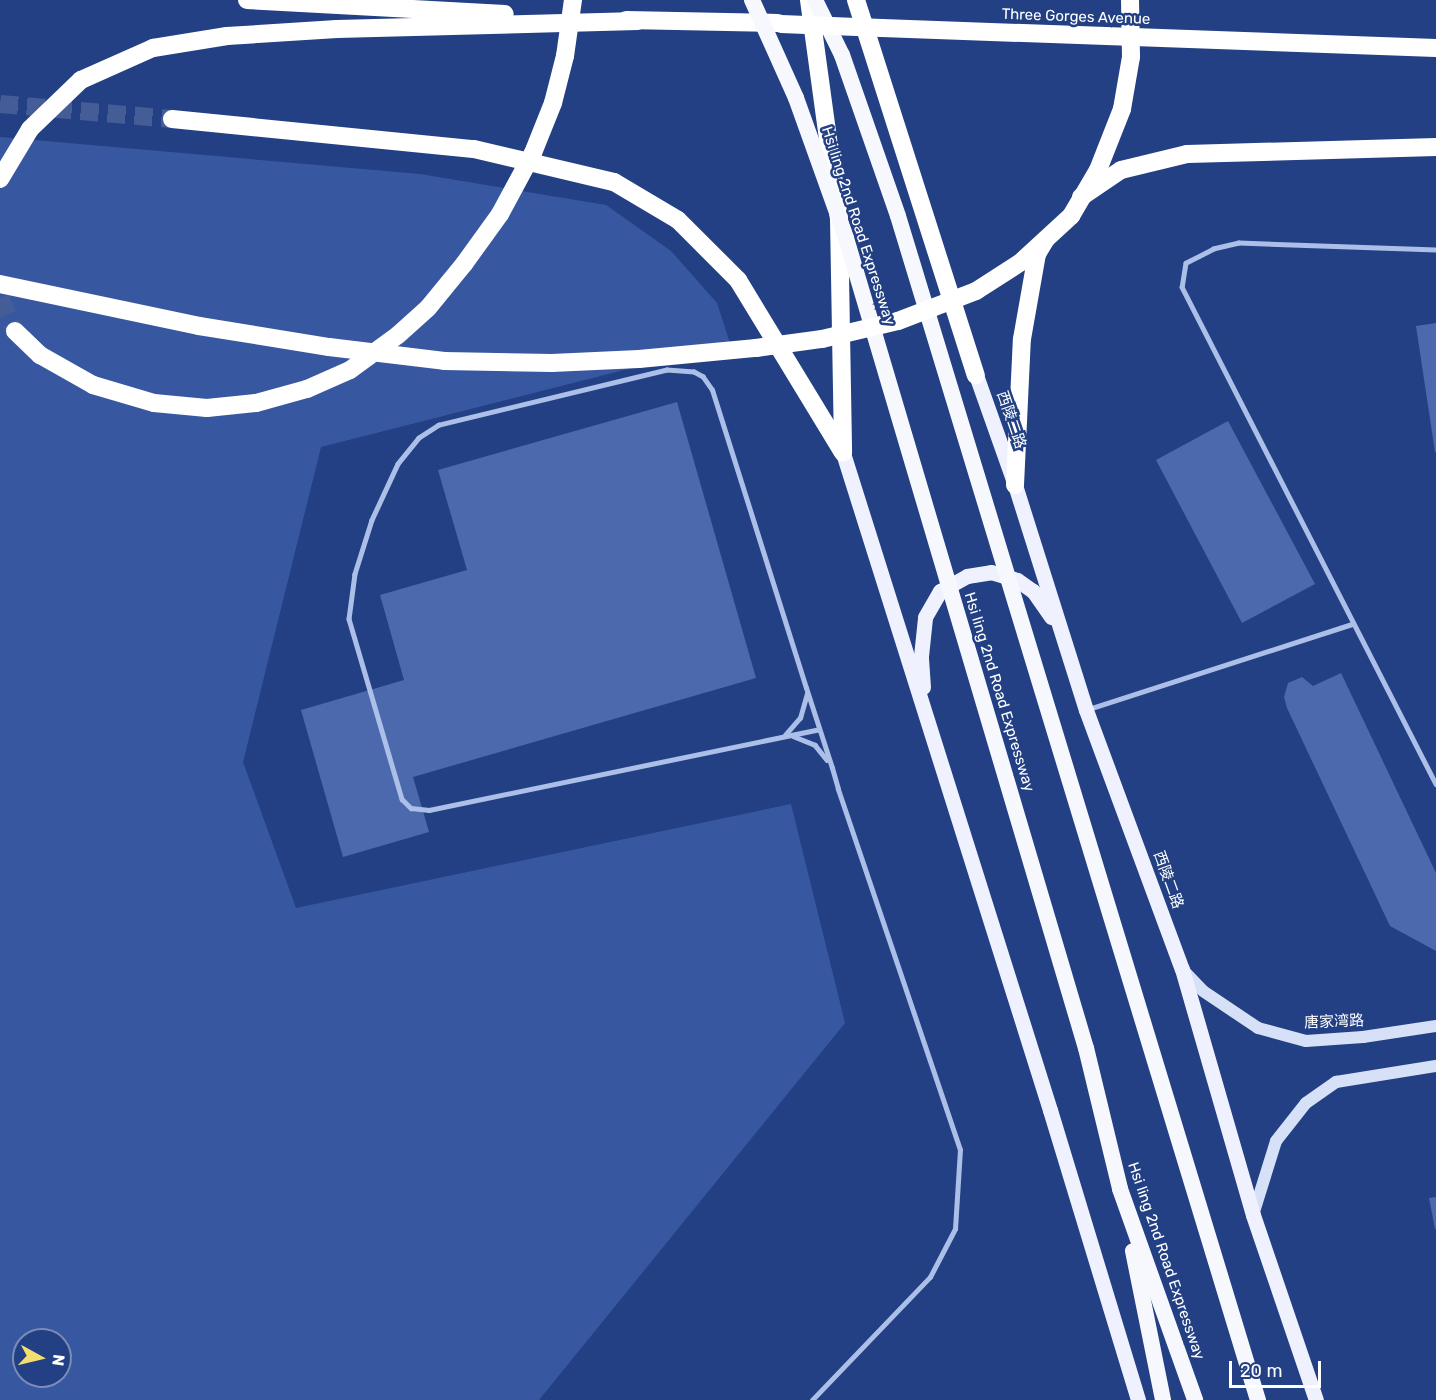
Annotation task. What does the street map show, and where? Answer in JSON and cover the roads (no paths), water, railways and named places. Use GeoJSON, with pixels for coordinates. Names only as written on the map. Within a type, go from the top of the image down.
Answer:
{"type":"FeatureCollection","features":[{"type":"Feature","properties":{"kind":"highway","name":"Three Gorges Avenue"},"geometry":{"type":"LineString","coordinates":[[247,0],[638,21],[781,24],[1436,48]]}},
{"type":"Feature","properties":{"kind":"highway"},"geometry":{"type":"LineString","coordinates":[[15,331],[40,355],[93,385],[154,403],[207,408],[256,403],[307,389],[350,370],[398,335],[428,308],[464,264],[500,214],[533,153],[553,103],[565,56],[573,0]]}},
{"type":"Feature","properties":{"kind":"highway","name":"Hsi ling 2nd Road Expressway"},"geometry":{"type":"LineString","coordinates":[[752,0],[796,98],[839,218],[1086,1048],[1120,1188],[1194,1400]]}},
{"type":"Feature","properties":{"kind":"highway"},"geometry":{"type":"LineString","coordinates":[[809,0],[839,218],[843,453]]}},
{"type":"Feature","properties":{"kind":"highway"},"geometry":{"type":"LineString","coordinates":[[815,0],[842,55],[898,216],[1258,1400]]}},
{"type":"Feature","properties":{"kind":"highway"},"geometry":{"type":"LineString","coordinates":[[856,0],[976,375]]}},
{"type":"Feature","properties":{"kind":"highway"},"geometry":{"type":"LineString","coordinates":[[0,284],[199,326],[329,347],[444,361],[552,363],[639,359],[822,339],[898,321],[976,291],[1021,262],[1071,216],[1098,171],[1122,109],[1131,57],[1130,0]]}},
{"type":"Feature","properties":{"kind":"highway"},"geometry":{"type":"LineString","coordinates":[[0,179],[30,129],[81,80],[153,48],[227,36],[337,29],[638,21]]}},
{"type":"Feature","properties":{"kind":"highway"},"geometry":{"type":"LineString","coordinates":[[172,119],[474,149],[614,182],[678,220],[738,280],[843,453]]}},
{"type":"Feature","properties":{"kind":"highway"},"geometry":{"type":"LineString","coordinates":[[1015,485],[1022,339],[1037,254],[1055,223],[1078,199],[1121,170],[1187,154],[1436,147]]}},
{"type":"Feature","properties":{"kind":"highway"},"geometry":{"type":"LineString","coordinates":[[1120,1188],[1164,1400]]}},
{"type":"Feature","properties":{"kind":"main road","name":"西陵二路"},"geometry":{"type":"LineString","coordinates":[[976,375],[1015,485],[1086,710],[1182,969],[1253,1215],[1316,1400]]}},
{"type":"Feature","properties":{"kind":"main road"},"geometry":{"type":"LineString","coordinates":[[843,453],[1050,1110],[1138,1400]]}},
{"type":"Feature","properties":{"kind":"main road"},"geometry":{"type":"LineString","coordinates":[[934,740],[924,694],[921,656],[925,617],[940,591],[967,576],[991,572],[1017,580],[1033,591],[1047,608],[1067,649]]}},
{"type":"Feature","properties":{"kind":"main road","name":"唐家湾路"},"geometry":{"type":"LineString","coordinates":[[1182,969],[1203,990],[1258,1028],[1306,1041],[1363,1037],[1436,1026]]}},
{"type":"Feature","properties":{"kind":"main road"},"geometry":{"type":"LineString","coordinates":[[1253,1215],[1276,1141],[1306,1102],[1336,1082],[1436,1066]]}},
{"type":"Feature","properties":{"kind":"lane"},"geometry":{"type":"LineString","coordinates":[[1436,250],[1239,243],[1214,249],[1186,263],[1182,287],[1352,624],[1436,784]]}},
{"type":"Feature","properties":{"kind":"lane"},"geometry":{"type":"LineString","coordinates":[[812,1400],[930,1277],[955,1229],[960,1150],[819,729],[712,390],[703,377],[683,370],[667,370],[439,425],[419,438],[398,464],[369,531],[355,573],[349,619],[402,799],[411,808],[429,810],[819,729]]}},
{"type":"Feature","properties":{"kind":"lane"},"geometry":{"type":"LineString","coordinates":[[1086,710],[1352,624]]}},
{"type":"Feature","properties":{"kind":"lane"},"geometry":{"type":"LineString","coordinates":[[785,736],[800,718],[806,703],[806,688]]}},
{"type":"Feature","properties":{"kind":"lane"},"geometry":{"type":"LineString","coordinates":[[785,736],[796,736],[815,745],[832,768]]}},
{"type":"Feature","properties":{"kind":"tunnel"},"geometry":{"type":"LineString","coordinates":[[0,104],[172,119]]}},
{"type":"Feature","properties":{"kind":"tunnel"},"geometry":{"type":"LineString","coordinates":[[0,298],[15,331]]}}]}
